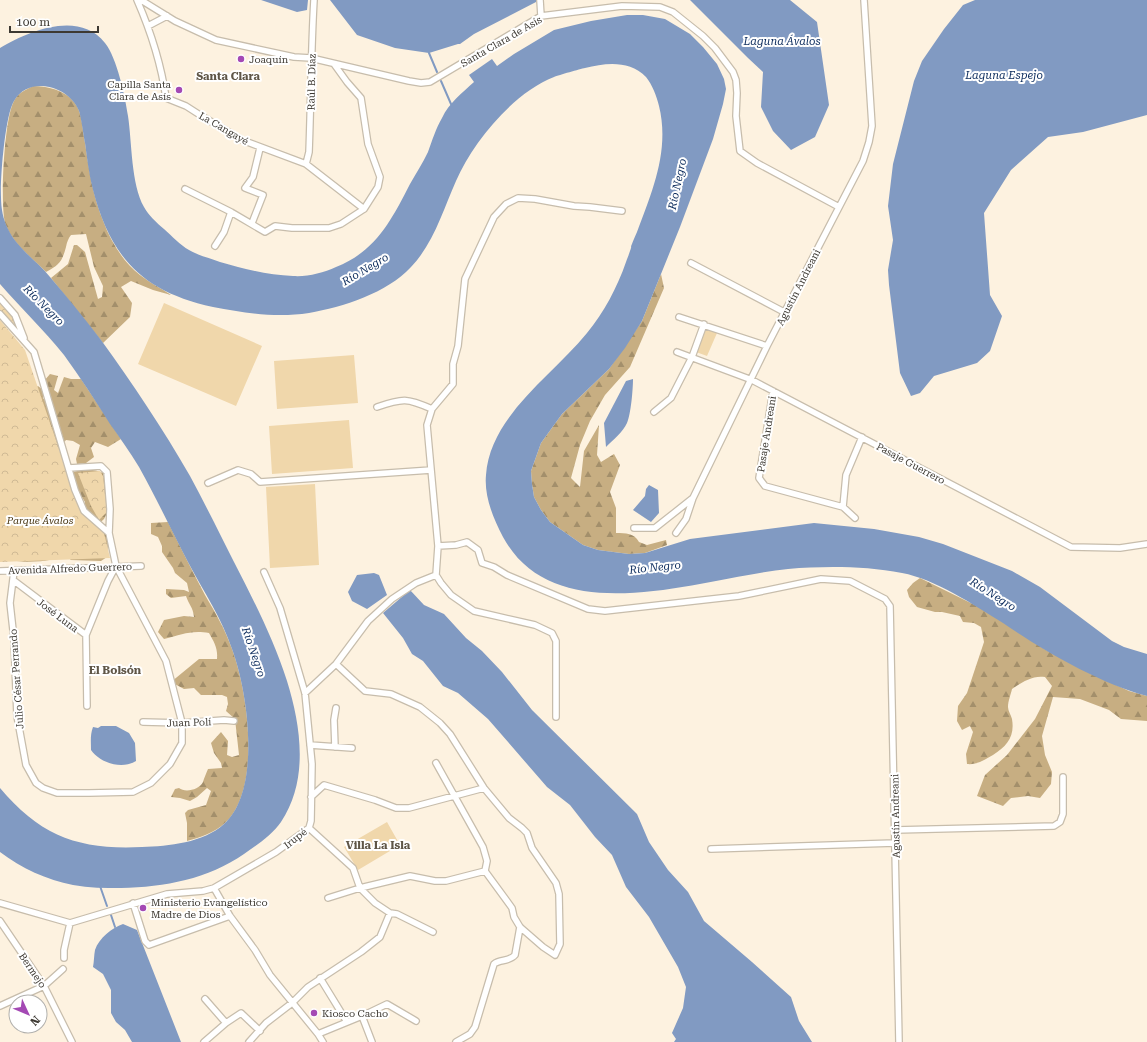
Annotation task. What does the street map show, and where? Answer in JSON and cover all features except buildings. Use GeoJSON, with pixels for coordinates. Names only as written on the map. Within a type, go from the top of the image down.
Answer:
{"type":"FeatureCollection","features":[{"type":"Feature","properties":{"kind":"street","name":"La Cangayé"},"geometry":{"type":"LineString","coordinates":[[137,0],[148,26],[162,73],[166,98],[186,106],[242,140],[306,164],[364,209]]}},
{"type":"Feature","properties":{"kind":"street","name":"Santa Clara de Asís"},"geometry":{"type":"LineString","coordinates":[[141,0],[167,16],[216,40],[294,57],[311,58],[414,82],[430,82],[541,16],[622,6],[660,7],[673,12],[698,32],[715,48],[733,72],[736,80],[736,116],[740,151],[757,164],[839,207]]}},
{"type":"Feature","properties":{"kind":"street","name":"Raúl B. Díaz"},"geometry":{"type":"LineString","coordinates":[[306,164],[309,152],[314,0]]}},
{"type":"Feature","properties":{"kind":"street"},"geometry":{"type":"LineString","coordinates":[[540,0],[541,16]]}},
{"type":"Feature","properties":{"kind":"street","name":"Agustín Andreani"},"geometry":{"type":"LineString","coordinates":[[634,528],[655,528],[693,498],[784,312],[863,161],[872,126],[864,0]]}},
{"type":"Feature","properties":{"kind":"street"},"geometry":{"type":"LineString","coordinates":[[148,26],[167,16]]}},
{"type":"Feature","properties":{"kind":"street"},"geometry":{"type":"LineString","coordinates":[[185,189],[252,223],[265,232],[275,226],[292,228],[329,228],[341,224],[364,209],[378,187],[380,177],[368,144],[361,98],[334,64]]}},
{"type":"Feature","properties":{"kind":"street"},"geometry":{"type":"LineString","coordinates":[[252,223],[263,195],[245,188],[253,177],[260,148]]}},
{"type":"Feature","properties":{"kind":"street"},"geometry":{"type":"LineString","coordinates":[[556,717],[556,641],[552,633],[535,625],[474,611],[451,595],[436,575],[438,546],[427,425],[432,410],[453,384],[453,364],[458,346],[465,279],[494,217],[506,204],[518,198],[622,211]]}},
{"type":"Feature","properties":{"kind":"street"},"geometry":{"type":"LineString","coordinates":[[215,246],[224,232],[231,212]]}},
{"type":"Feature","properties":{"kind":"street"},"geometry":{"type":"LineString","coordinates":[[691,263],[784,312]]}},
{"type":"Feature","properties":{"kind":"street"},"geometry":{"type":"LineString","coordinates":[[0,298],[15,315],[25,340]]}},
{"type":"Feature","properties":{"kind":"street"},"geometry":{"type":"LineString","coordinates":[[0,314],[25,340],[34,352],[75,490],[84,511],[109,533]]}},
{"type":"Feature","properties":{"kind":"street"},"geometry":{"type":"LineString","coordinates":[[679,316],[767,346]]}},
{"type":"Feature","properties":{"kind":"street"},"geometry":{"type":"LineString","coordinates":[[654,412],[671,398],[692,358],[704,324]]}},
{"type":"Feature","properties":{"kind":"street","name":"Pasaje Guerrero"},"geometry":{"type":"LineString","coordinates":[[677,352],[752,380],[1071,547],[1120,548],[1147,544]]}},
{"type":"Feature","properties":{"kind":"street","name":"Pasaje Andreani"},"geometry":{"type":"LineString","coordinates":[[773,391],[759,478],[761,482],[765,486],[843,507]]}},
{"type":"Feature","properties":{"kind":"street"},"geometry":{"type":"LineString","coordinates":[[377,407],[396,400],[407,400],[432,410]]}},
{"type":"Feature","properties":{"kind":"street"},"geometry":{"type":"LineString","coordinates":[[855,518],[843,507],[846,475],[862,437]]}},
{"type":"Feature","properties":{"kind":"street","name":"Julio César Perrando"},"geometry":{"type":"LineString","coordinates":[[14,571],[10,603],[14,639],[17,716],[26,766],[36,783],[43,788],[58,793],[133,792],[151,783],[170,764],[182,743],[182,723],[166,661],[116,566],[109,533],[110,509],[107,472],[101,466],[69,468]]}},
{"type":"Feature","properties":{"kind":"street"},"geometry":{"type":"LineString","coordinates":[[208,482],[238,470],[251,474],[260,482],[431,470]]}},
{"type":"Feature","properties":{"kind":"street"},"geometry":{"type":"LineString","coordinates":[[676,533],[686,519],[693,498]]}},
{"type":"Feature","properties":{"kind":"street","name":"Agustín Andreani"},"geometry":{"type":"LineString","coordinates":[[438,546],[456,545],[466,542],[478,550],[482,563],[588,609],[594,610],[605,611],[641,608],[739,596],[821,579],[850,581],[885,599],[890,606],[899,1042]]}},
{"type":"Feature","properties":{"kind":"street"},"geometry":{"type":"LineString","coordinates":[[86,635],[108,581],[116,566]]}},
{"type":"Feature","properties":{"kind":"street","name":"Avenida Alfredo Guerrero"},"geometry":{"type":"LineString","coordinates":[[0,571],[141,566]]}},
{"type":"Feature","properties":{"kind":"street","name":"Irupé"},"geometry":{"type":"LineString","coordinates":[[70,922],[167,894],[203,891],[214,888],[276,852],[309,828],[311,821],[312,764],[305,693],[280,608],[264,572]]}},
{"type":"Feature","properties":{"kind":"street"},"geometry":{"type":"LineString","coordinates":[[305,693],[336,664],[368,621],[392,599],[416,583],[436,575]]}},
{"type":"Feature","properties":{"kind":"street","name":"José Luna"},"geometry":{"type":"LineString","coordinates":[[13,580],[86,635],[87,706]]}},
{"type":"Feature","properties":{"kind":"street"},"geometry":{"type":"LineString","coordinates":[[336,664],[365,691],[391,694],[420,707],[440,723],[454,739],[484,788],[509,818],[527,833],[532,848],[556,883],[559,894],[560,944],[555,954],[543,947],[520,927],[514,917],[512,908],[485,871],[487,861],[483,847],[436,764]]}},
{"type":"Feature","properties":{"kind":"street"},"geometry":{"type":"LineString","coordinates":[[334,747],[334,720],[336,708]]}},
{"type":"Feature","properties":{"kind":"street","name":"Juan Polí"},"geometry":{"type":"LineString","coordinates":[[143,722],[182,723],[224,720],[234,721]]}},
{"type":"Feature","properties":{"kind":"street"},"geometry":{"type":"LineString","coordinates":[[310,745],[352,748]]}},
{"type":"Feature","properties":{"kind":"street"},"geometry":{"type":"LineString","coordinates":[[895,830],[1054,826],[1060,822],[1063,814],[1063,777]]}},
{"type":"Feature","properties":{"kind":"street"},"geometry":{"type":"LineString","coordinates":[[311,797],[324,785],[376,800],[396,808],[410,808],[484,788]]}},
{"type":"Feature","properties":{"kind":"street"},"geometry":{"type":"LineString","coordinates":[[309,828],[353,868],[360,888],[375,903],[390,913],[397,914],[433,932]]}},
{"type":"Feature","properties":{"kind":"street"},"geometry":{"type":"LineString","coordinates":[[711,849],[896,842]]}},
{"type":"Feature","properties":{"kind":"street"},"geometry":{"type":"LineString","coordinates":[[328,898],[360,888],[410,876],[435,881],[446,881],[485,871]]}},
{"type":"Feature","properties":{"kind":"street"},"geometry":{"type":"LineString","coordinates":[[214,888],[230,916],[256,950],[270,975],[320,1039],[347,1022],[387,1004],[416,1021]]}},
{"type":"Feature","properties":{"kind":"street"},"geometry":{"type":"LineString","coordinates":[[133,903],[145,941],[149,945],[230,916]]}},
{"type":"Feature","properties":{"kind":"street"},"geometry":{"type":"LineString","coordinates":[[0,904],[70,922],[64,950],[64,958]]}},
{"type":"Feature","properties":{"kind":"street"},"geometry":{"type":"LineString","coordinates":[[249,1042],[266,1023],[308,987],[380,937],[390,913]]}},
{"type":"Feature","properties":{"kind":"street","name":"Bermejo"},"geometry":{"type":"LineString","coordinates":[[0,921],[44,986],[72,1042]]}},
{"type":"Feature","properties":{"kind":"street"},"geometry":{"type":"LineString","coordinates":[[456,1042],[470,1034],[475,1026],[494,964],[497,961],[506,961],[515,955],[520,927]]}},
{"type":"Feature","properties":{"kind":"street"},"geometry":{"type":"LineString","coordinates":[[0,1006],[44,986],[63,969]]}},
{"type":"Feature","properties":{"kind":"street"},"geometry":{"type":"LineString","coordinates":[[320,978],[347,1022]]}},
{"type":"Feature","properties":{"kind":"street"},"geometry":{"type":"LineString","coordinates":[[205,999],[226,1024]]}},
{"type":"Feature","properties":{"kind":"street"},"geometry":{"type":"LineString","coordinates":[[204,1042],[241,1013],[260,1031]]}},
{"type":"Feature","properties":{"kind":"street"},"geometry":{"type":"LineString","coordinates":[[362,1016],[372,1042]]}},
{"type":"Feature","properties":{"kind":"green space"},"geometry":{"type":"Polygon","coordinates":[[[33,86],[50,88],[66,94],[77,106],[82,121],[94,193],[110,237],[123,258],[134,270],[148,281],[171,295],[153,290],[131,281],[121,287],[132,303],[130,317],[103,343],[51,278],[68,264],[74,245],[77,245],[85,252],[98,299],[102,297],[103,286],[94,267],[86,234],[71,235],[61,260],[57,265],[46,272],[17,243],[12,237],[5,223],[3,180],[5,142],[8,125],[14,101],[22,92],[33,86]]]}},
{"type":"Feature","properties":{"kind":"green space"},"geometry":{"type":"Polygon","coordinates":[[[661,274],[664,288],[630,367],[605,395],[590,421],[580,445],[571,478],[580,487],[584,451],[599,425],[597,455],[601,462],[614,454],[620,465],[610,492],[616,508],[616,533],[626,533],[632,535],[639,542],[647,545],[666,540],[667,545],[645,553],[629,554],[598,550],[583,545],[550,522],[534,497],[531,471],[541,443],[562,414],[609,369],[642,321],[661,274]]]}},
{"type":"Feature","properties":{"kind":"green space"},"geometry":{"type":"Polygon","coordinates":[[[0,302],[13,316],[17,327],[0,310],[0,302]]]}},
{"type":"Feature","properties":{"kind":"green space"},"geometry":{"type":"Polygon","coordinates":[[[164,303],[262,346],[236,406],[138,364],[164,303]]]}},
{"type":"Feature","properties":{"kind":"green space","name":"Parque Ávalos"},"geometry":{"type":"Polygon","coordinates":[[[0,320],[25,350],[81,513],[104,533],[110,558],[0,562],[0,320]]]}},
{"type":"Feature","properties":{"kind":"green space"},"geometry":{"type":"Polygon","coordinates":[[[705,329],[717,333],[707,356],[696,352],[705,329]]]}},
{"type":"Feature","properties":{"kind":"green space"},"geometry":{"type":"Polygon","coordinates":[[[354,355],[358,403],[277,409],[274,361],[354,355]]]}},
{"type":"Feature","properties":{"kind":"green space","name":"Parque Ávalos"},"geometry":{"type":"Polygon","coordinates":[[[50,374],[58,376],[54,390],[58,393],[64,377],[81,379],[121,439],[108,447],[95,442],[91,448],[94,457],[86,463],[77,464],[76,459],[80,445],[73,441],[66,440],[57,451],[63,455],[62,469],[68,477],[72,496],[82,511],[85,502],[73,483],[73,472],[92,470],[103,473],[109,509],[104,519],[92,530],[100,531],[106,535],[108,542],[107,557],[101,561],[70,560],[75,553],[42,561],[26,562],[9,560],[0,503],[0,381],[31,390],[38,386],[43,390],[43,399],[47,397],[44,381],[50,374]]]}},
{"type":"Feature","properties":{"kind":"green space"},"geometry":{"type":"Polygon","coordinates":[[[349,420],[353,468],[272,474],[269,426],[349,420]]]}},
{"type":"Feature","properties":{"kind":"green space"},"geometry":{"type":"Polygon","coordinates":[[[100,471],[103,476],[107,512],[99,520],[91,506],[78,473],[100,471]]]}},
{"type":"Feature","properties":{"kind":"green space"},"geometry":{"type":"Polygon","coordinates":[[[315,484],[319,565],[270,568],[266,487],[315,484]]]}},
{"type":"Feature","properties":{"kind":"green space"},"geometry":{"type":"Polygon","coordinates":[[[168,522],[200,586],[220,621],[232,649],[238,667],[247,714],[248,764],[244,788],[237,808],[225,823],[212,832],[187,841],[187,823],[185,813],[188,810],[206,805],[211,791],[207,788],[190,801],[171,797],[175,789],[195,789],[203,782],[208,769],[222,768],[221,763],[214,753],[211,743],[221,732],[228,741],[227,755],[232,757],[239,755],[235,719],[226,711],[228,704],[227,697],[222,695],[201,695],[194,688],[184,689],[171,682],[199,659],[217,659],[217,652],[209,633],[191,633],[164,639],[158,632],[164,620],[184,616],[194,617],[193,611],[186,596],[171,598],[166,594],[166,589],[184,590],[189,592],[187,583],[175,573],[162,552],[162,546],[158,537],[151,534],[151,523],[168,522]]]}},
{"type":"Feature","properties":{"kind":"green space"},"geometry":{"type":"Polygon","coordinates":[[[920,578],[983,609],[1046,650],[1086,671],[1129,691],[1147,696],[1147,721],[1121,719],[1109,710],[1080,699],[1053,697],[1042,736],[1045,755],[1052,772],[1051,784],[1040,798],[1028,796],[1011,798],[1003,806],[977,796],[985,775],[1007,755],[1035,719],[1052,686],[1045,677],[1036,677],[1012,689],[1008,708],[1013,725],[1009,740],[1002,748],[987,759],[977,763],[967,764],[966,754],[973,732],[970,726],[962,730],[957,721],[958,706],[967,693],[984,642],[981,627],[974,623],[963,622],[960,616],[935,612],[917,607],[909,597],[907,590],[920,578]]]}},
{"type":"Feature","properties":{"kind":"green space"},"geometry":{"type":"Polygon","coordinates":[[[387,822],[400,845],[358,870],[344,847],[387,822]]]}},
{"type":"Feature","properties":{"kind":"water"},"geometry":{"type":"Polygon","coordinates":[[[261,0],[308,0],[307,10],[297,12],[261,0]]]}},
{"type":"Feature","properties":{"kind":"water"},"geometry":{"type":"Polygon","coordinates":[[[330,0],[536,0],[536,2],[474,34],[460,44],[429,53],[395,48],[357,35],[330,0]]]}},
{"type":"Feature","properties":{"kind":"water","name":"Laguna Ávalos"},"geometry":{"type":"Polygon","coordinates":[[[690,0],[790,0],[817,22],[829,105],[815,137],[791,150],[773,131],[761,107],[763,72],[690,0]]]}},
{"type":"Feature","properties":{"kind":"water","name":"Laguna Espejo"},"geometry":{"type":"Polygon","coordinates":[[[975,0],[1147,0],[1147,115],[1083,132],[1048,137],[1011,170],[984,213],[990,295],[1002,316],[990,351],[977,363],[934,376],[920,393],[911,396],[900,373],[889,285],[888,270],[893,240],[888,206],[893,164],[914,81],[922,61],[963,5],[975,0]]]}},
{"type":"Feature","properties":{"kind":"water","name":"Río Negro"},"geometry":{"type":"Polygon","coordinates":[[[627,15],[643,15],[665,19],[690,34],[717,64],[724,79],[726,89],[713,139],[680,227],[642,321],[625,348],[609,369],[562,414],[541,443],[531,471],[532,484],[534,497],[550,522],[583,545],[598,550],[629,554],[645,553],[690,539],[814,523],[874,529],[919,537],[943,544],[1012,571],[1040,587],[1112,641],[1124,647],[1147,654],[1147,696],[1091,675],[1054,655],[980,608],[928,581],[902,573],[859,568],[831,567],[788,569],[674,588],[634,593],[594,592],[558,584],[527,567],[503,537],[490,507],[486,491],[486,475],[490,454],[510,415],[573,349],[599,317],[610,299],[622,272],[643,217],[658,170],[661,155],[662,122],[657,99],[652,87],[646,77],[632,68],[617,64],[593,66],[554,77],[539,84],[509,107],[484,135],[463,166],[426,248],[411,267],[390,284],[364,298],[336,307],[309,313],[285,315],[237,311],[213,307],[189,300],[168,292],[149,282],[134,269],[121,253],[100,214],[90,178],[79,111],[74,102],[67,95],[58,90],[39,86],[29,88],[21,93],[14,101],[8,120],[2,163],[1,189],[2,209],[6,225],[12,236],[45,271],[101,340],[125,373],[190,476],[256,606],[282,666],[296,716],[300,753],[296,789],[290,806],[281,822],[273,831],[264,840],[230,863],[216,870],[186,880],[154,886],[121,888],[79,886],[63,883],[35,873],[0,852],[0,788],[15,805],[47,829],[63,837],[81,843],[99,846],[152,847],[185,842],[206,835],[224,824],[236,808],[244,788],[248,740],[247,714],[243,690],[238,667],[228,638],[146,479],[82,380],[64,355],[0,284],[0,48],[25,35],[54,27],[82,27],[94,33],[105,43],[117,67],[127,108],[134,175],[140,198],[150,216],[182,246],[193,252],[220,262],[256,271],[304,276],[326,271],[350,260],[362,252],[381,233],[389,222],[424,160],[438,126],[448,108],[456,98],[474,82],[469,75],[492,59],[497,66],[554,30],[591,21],[627,15]]]}},
{"type":"Feature","properties":{"kind":"water"},"geometry":{"type":"Polygon","coordinates":[[[633,379],[631,408],[627,423],[620,433],[606,447],[604,423],[626,381],[633,379]]]}},
{"type":"Feature","properties":{"kind":"water"},"geometry":{"type":"Polygon","coordinates":[[[649,485],[658,490],[659,513],[651,522],[633,510],[645,496],[646,489],[649,485]]]}},
{"type":"Feature","properties":{"kind":"water"},"geometry":{"type":"Polygon","coordinates":[[[374,573],[379,575],[387,595],[367,609],[352,601],[348,592],[357,575],[374,573]]]}},
{"type":"Feature","properties":{"kind":"water"},"geometry":{"type":"Polygon","coordinates":[[[410,590],[424,605],[444,614],[466,638],[482,651],[502,672],[532,710],[637,814],[649,842],[668,870],[688,892],[704,921],[791,997],[799,1021],[812,1042],[674,1042],[676,1039],[672,1033],[683,1008],[686,987],[678,967],[649,917],[626,887],[612,855],[595,837],[570,805],[547,787],[488,719],[458,693],[443,686],[423,661],[412,654],[403,638],[383,613],[410,590]]]}},
{"type":"Feature","properties":{"kind":"water"},"geometry":{"type":"Polygon","coordinates":[[[101,726],[116,726],[129,733],[135,743],[136,761],[130,764],[118,765],[106,762],[95,755],[91,750],[91,733],[93,727],[98,728],[101,726]]]}},
{"type":"Feature","properties":{"kind":"water"},"geometry":{"type":"Polygon","coordinates":[[[123,924],[137,930],[181,1042],[132,1042],[125,1030],[116,1022],[111,1013],[111,990],[103,974],[93,967],[95,950],[100,941],[110,931],[123,924]]]}},
{"type":"Feature","properties":{"kind":"waterway"},"geometry":{"type":"LineString","coordinates":[[429,53],[437,72]]}},
{"type":"Feature","properties":{"kind":"waterway"},"geometry":{"type":"LineString","coordinates":[[441,81],[451,104]]}},
{"type":"Feature","properties":{"kind":"waterway"},"geometry":{"type":"LineString","coordinates":[[100,886],[107,906]]}},
{"type":"Feature","properties":{"kind":"waterway"},"geometry":{"type":"LineString","coordinates":[[111,915],[115,927]]}},
{"type":"Feature","properties":{"kind":"place","name":"Joaquín"},"geometry":{"type":"Point","coordinates":[241,59]}},
{"type":"Feature","properties":{"kind":"place","name":"Capilla Santa Clara de Asís"},"geometry":{"type":"Point","coordinates":[179,90]}},
{"type":"Feature","properties":{"kind":"place","name":"Ministerio Evangelístico Madre de Dios"},"geometry":{"type":"Point","coordinates":[143,908]}},
{"type":"Feature","properties":{"kind":"place","name":"Kiosco Cacho"},"geometry":{"type":"Point","coordinates":[314,1013]}},
{"type":"Feature","properties":{"kind":"district","name":"Santa Clara"},"geometry":{"type":"Point","coordinates":[228,76]}},
{"type":"Feature","properties":{"kind":"district","name":"El Bolsón"},"geometry":{"type":"Point","coordinates":[115,670]}},
{"type":"Feature","properties":{"kind":"district","name":"Villa La Isla"},"geometry":{"type":"Point","coordinates":[378,845]}}]}
